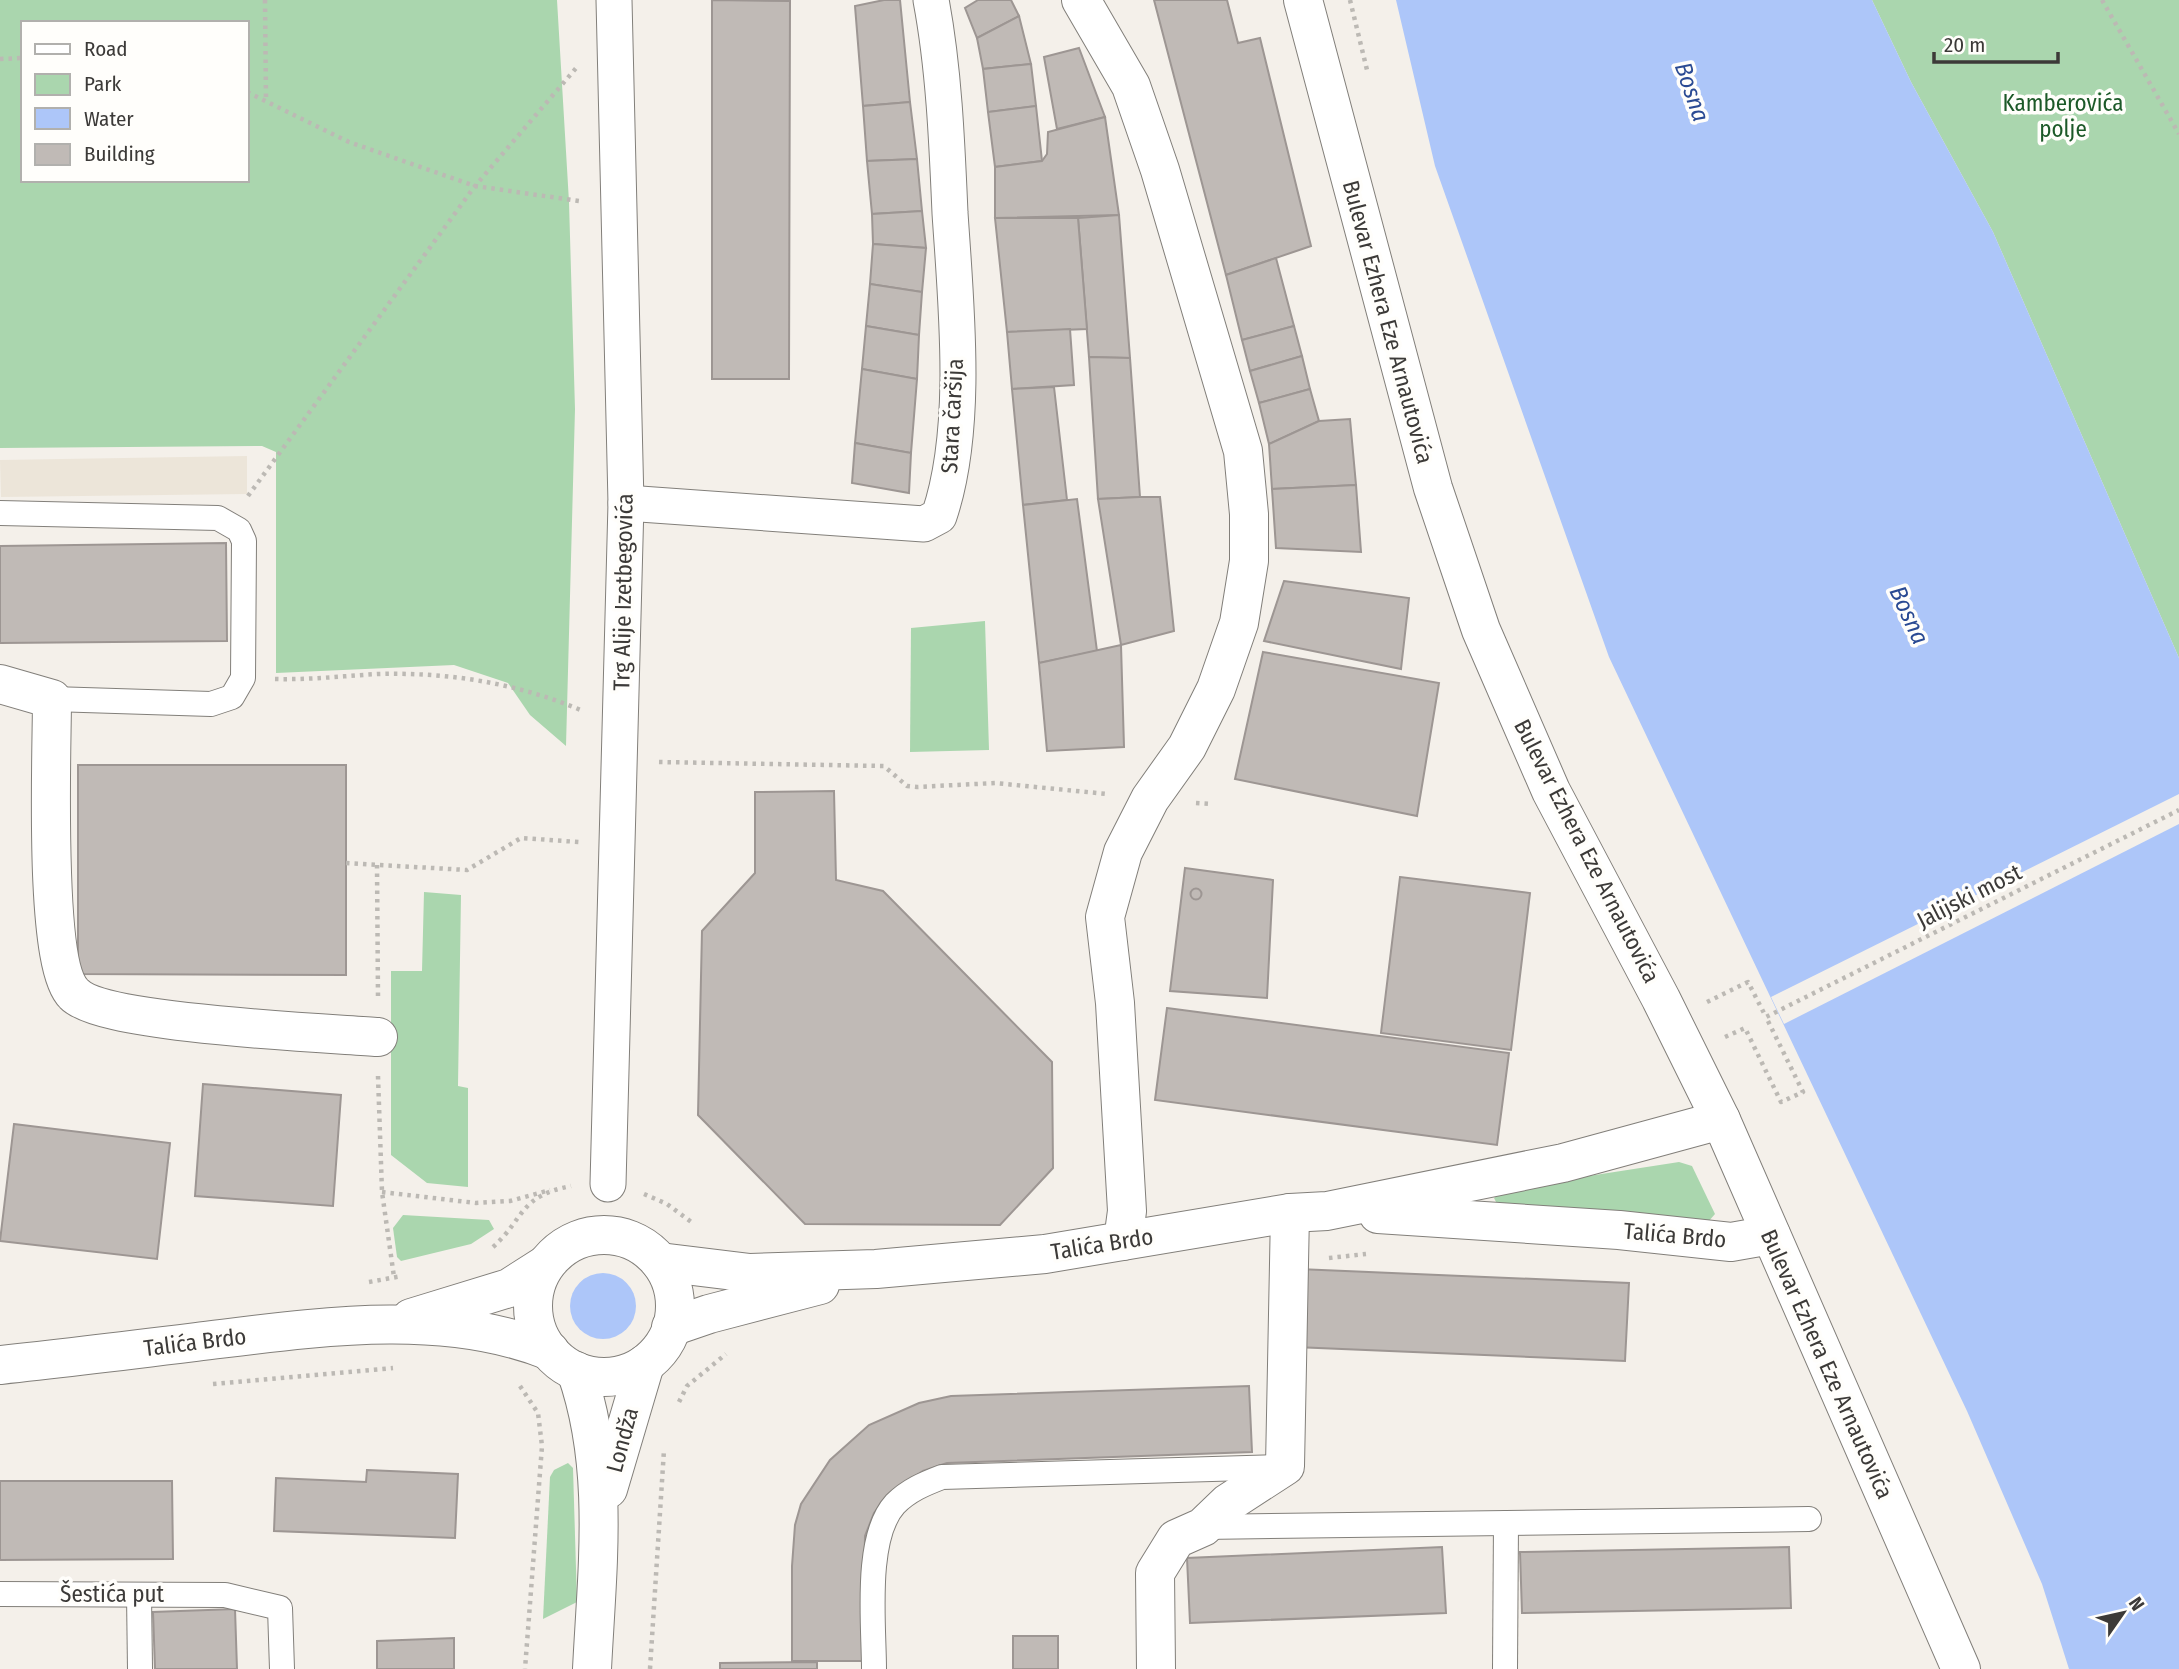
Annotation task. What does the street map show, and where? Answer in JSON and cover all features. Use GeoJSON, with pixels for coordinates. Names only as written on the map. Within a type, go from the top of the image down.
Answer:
{"type":"FeatureCollection","features":[{"type":"Feature","properties":{"kind":"street","name":"Stara čaršija"},"geometry":{"type":"LineString","coordinates":[[626,503],[924,524],[940,516],[947,492],[957,371],[948,161],[932,0]]}},
{"type":"Feature","properties":{"kind":"street"},"geometry":{"type":"LineString","coordinates":[[1081,0],[1131,86],[1160,170],[1243,451],[1249,514],[1250,561],[1239,622],[1216,689],[1187,747],[1150,799],[1123,852],[1105,917],[1115,1003],[1128,1211],[1122,1241]]}},
{"type":"Feature","properties":{"kind":"street","name":"Bulevar Ezhera Eze Arnautovića"},"geometry":{"type":"LineString","coordinates":[[1303,0],[1433,488],[1481,630],[1551,791],[1661,999],[1721,1120],[1961,1669]]}},
{"type":"Feature","properties":{"kind":"street","name":"Trg Alije Izetbegovića"},"geometry":{"type":"LineString","coordinates":[[608,1184],[626,503],[615,12]]}},
{"type":"Feature","properties":{"kind":"street"},"geometry":{"type":"LineString","coordinates":[[0,684],[52,699],[52,847],[57,947],[72,993],[85,1002],[132,1014],[197,1023],[378,1037]]}},
{"type":"Feature","properties":{"kind":"street","name":"Talića Brdo"},"geometry":{"type":"LineString","coordinates":[[660,1262],[750,1273],[876,1269],[1045,1254],[1309,1212],[1563,1163],[1721,1120]]}},
{"type":"Feature","properties":{"kind":"street"},"geometry":{"type":"LineString","coordinates":[[1156,1669],[1155,1573],[1176,1539],[1203,1527],[1228,1503],[1285,1466],[1309,1212]]}},
{"type":"Feature","properties":{"kind":"street","name":"Talića Brdo"},"geometry":{"type":"LineString","coordinates":[[1309,1212],[1619,1230],[1731,1242],[1771,1235]]}},
{"type":"Feature","properties":{"kind":"street"},"geometry":{"type":"LineString","coordinates":[[601,1235],[634,1241],[660,1262],[674,1293],[671,1327],[658,1352],[645,1364],[611,1376],[563,1361],[513,1336],[390,1324],[509,1288],[545,1265],[570,1243],[601,1235]]}},
{"type":"Feature","properties":{"kind":"street"},"geometry":{"type":"LineString","coordinates":[[545,1265],[536,1287],[533,1309],[539,1332],[563,1361]]}},
{"type":"Feature","properties":{"kind":"street","name":"Talića Brdo"},"geometry":{"type":"LineString","coordinates":[[671,1327],[709,1314],[876,1269]]}},
{"type":"Feature","properties":{"kind":"street","name":"Talića Brdo"},"geometry":{"type":"LineString","coordinates":[[0,1365],[293,1330],[390,1324]]}},
{"type":"Feature","properties":{"kind":"street","name":"Londža"},"geometry":{"type":"LineString","coordinates":[[563,1361],[587,1401],[596,1449],[600,1517],[592,1669]]}},
{"type":"Feature","properties":{"kind":"street","name":"Londža"},"geometry":{"type":"LineString","coordinates":[[600,1517],[645,1364]]}},
{"type":"Feature","properties":{"kind":"lane"},"geometry":{"type":"LineString","coordinates":[[0,513],[218,518],[239,530],[246,551],[243,678],[232,697],[211,704],[52,699]]}},
{"type":"Feature","properties":{"kind":"lane"},"geometry":{"type":"LineString","coordinates":[[874,1669],[875,1557],[879,1529],[894,1505],[915,1487],[942,1477],[1285,1466]]}},
{"type":"Feature","properties":{"kind":"lane"},"geometry":{"type":"LineString","coordinates":[[1203,1527],[1809,1519]]}},
{"type":"Feature","properties":{"kind":"lane"},"geometry":{"type":"LineString","coordinates":[[1505,1669],[1506,1523]]}},
{"type":"Feature","properties":{"kind":"lane","name":"Šestića put"},"geometry":{"type":"LineString","coordinates":[[0,1594],[225,1595],[280,1608],[282,1669]]}},
{"type":"Feature","properties":{"kind":"lane"},"geometry":{"type":"LineString","coordinates":[[139,1595],[140,1669]]}},
{"type":"Feature","properties":{"kind":"path"},"geometry":{"type":"LineString","coordinates":[[265,0],[266,102]]}},
{"type":"Feature","properties":{"kind":"path"},"geometry":{"type":"LineString","coordinates":[[1350,0],[1369,78]]}},
{"type":"Feature","properties":{"kind":"path"},"geometry":{"type":"LineString","coordinates":[[2102,0],[2176,123],[2179,134]]}},
{"type":"Feature","properties":{"kind":"path"},"geometry":{"type":"LineString","coordinates":[[229,522],[475,186],[615,12]]}},
{"type":"Feature","properties":{"kind":"path"},"geometry":{"type":"LineString","coordinates":[[0,58],[21,58]]}},
{"type":"Feature","properties":{"kind":"path"},"geometry":{"type":"LineString","coordinates":[[248,93],[349,142],[475,186],[621,207]]}},
{"type":"Feature","properties":{"kind":"path"},"geometry":{"type":"LineString","coordinates":[[243,678],[457,676],[536,692],[620,726]]}},
{"type":"Feature","properties":{"kind":"path"},"geometry":{"type":"LineString","coordinates":[[619,763],[688,761],[884,766],[907,786],[917,788],[995,783],[1211,804]]}},
{"type":"Feature","properties":{"kind":"path","name":"Jalijski most"},"geometry":{"type":"LineString","coordinates":[[1766,1017],[2179,810]]}},
{"type":"Feature","properties":{"kind":"path"},"geometry":{"type":"LineString","coordinates":[[346,863],[467,870],[521,838],[619,845]]}},
{"type":"Feature","properties":{"kind":"path"},"geometry":{"type":"LineString","coordinates":[[377,865],[382,1192],[394,1277]]}},
{"type":"Feature","properties":{"kind":"path"},"geometry":{"type":"LineString","coordinates":[[1707,1002],[1748,982],[1803,1092],[1781,1102],[1745,1028],[1724,1037]]}},
{"type":"Feature","properties":{"kind":"path"},"geometry":{"type":"LineString","coordinates":[[1701,991],[1713,1014]]}},
{"type":"Feature","properties":{"kind":"path"},"geometry":{"type":"LineString","coordinates":[[1718,1026],[1730,1050]]}},
{"type":"Feature","properties":{"kind":"path"},"geometry":{"type":"LineString","coordinates":[[382,1192],[476,1203],[510,1201],[555,1189]]}},
{"type":"Feature","properties":{"kind":"path"},"geometry":{"type":"LineString","coordinates":[[676,1407],[687,1386],[735,1349]]}},
{"type":"Feature","properties":{"kind":"path"},"geometry":{"type":"LineString","coordinates":[[200,1385],[394,1368]]}},
{"type":"Feature","properties":{"kind":"path"},"geometry":{"type":"LineString","coordinates":[[513,1379],[523,1388],[538,1413],[542,1446],[525,1669]]}},
{"type":"Feature","properties":{"kind":"path"},"geometry":{"type":"LineString","coordinates":[[650,1669],[666,1441]]}},
{"type":"Feature","properties":{"kind":"shaded area"},"geometry":{"type":"Polygon","coordinates":[[[247,456],[247,494],[1,497],[0,460],[247,456]]]}},
{"type":"Feature","properties":{"kind":"green space"},"geometry":{"type":"Polygon","coordinates":[[[0,0],[557,0],[569,202],[575,409],[566,746],[530,715],[508,683],[454,665],[276,673],[276,452],[262,446],[0,448],[0,0]]]}},
{"type":"Feature","properties":{"kind":"green space","name":"Kamberovića polje"},"geometry":{"type":"Polygon","coordinates":[[[1872,0],[2179,0],[2179,658],[1993,232],[1911,82],[1872,0]]]}},
{"type":"Feature","properties":{"kind":"green space"},"geometry":{"type":"Polygon","coordinates":[[[985,621],[989,750],[910,752],[911,628],[985,621]]]}},
{"type":"Feature","properties":{"kind":"green space"},"geometry":{"type":"Polygon","coordinates":[[[424,892],[461,895],[458,1086],[468,1088],[468,1187],[427,1183],[391,1155],[391,971],[422,971],[424,892]]]}},
{"type":"Feature","properties":{"kind":"green space"},"geometry":{"type":"Polygon","coordinates":[[[1679,1162],[1692,1166],[1715,1214],[1708,1222],[1498,1206],[1494,1198],[1504,1189],[1679,1162]]]}},
{"type":"Feature","properties":{"kind":"green space"},"geometry":{"type":"Polygon","coordinates":[[[403,1215],[489,1220],[494,1229],[471,1244],[401,1261],[397,1257],[393,1228],[403,1215]]]}},
{"type":"Feature","properties":{"kind":"green space"},"geometry":{"type":"Polygon","coordinates":[[[568,1463],[573,1468],[577,1602],[543,1619],[550,1477],[554,1470],[568,1463]]]}},
{"type":"Feature","properties":{"kind":"water","name":"Bosna"},"geometry":{"type":"Polygon","coordinates":[[[1396,0],[1872,0],[1911,82],[1993,232],[2179,658],[2179,1669],[2069,1669],[2042,1584],[1967,1411],[1609,657],[1435,166],[1396,0]]]}},
{"type":"Feature","properties":{"kind":"water"},"geometry":{"type":"Polygon","coordinates":[[[603,1273],[616,1276],[626,1283],[633,1293],[636,1306],[633,1319],[626,1329],[616,1336],[603,1339],[590,1336],[580,1329],[573,1319],[570,1306],[573,1293],[580,1283],[590,1276],[603,1273]]]}},
{"type":"Feature","properties":{"kind":"pier"},"geometry":{"type":"Polygon","coordinates":[[[2179,794],[2179,824],[1784,1024],[1771,997],[2179,794]]]}},
{"type":"Feature","properties":{"kind":"building"},"geometry":{"type":"Polygon","coordinates":[[[712,0],[790,1],[789,379],[712,379],[712,0]]]}},
{"type":"Feature","properties":{"kind":"building"},"geometry":{"type":"Polygon","coordinates":[[[884,0],[900,0],[910,102],[863,106],[855,6],[884,0]]]}},
{"type":"Feature","properties":{"kind":"building"},"geometry":{"type":"Polygon","coordinates":[[[978,0],[1011,0],[1019,16],[977,38],[965,8],[978,0]]]}},
{"type":"Feature","properties":{"kind":"building"},"geometry":{"type":"Polygon","coordinates":[[[1154,0],[1227,0],[1238,43],[1260,38],[1311,246],[1226,275],[1154,0]]]}},
{"type":"Feature","properties":{"kind":"building"},"geometry":{"type":"Polygon","coordinates":[[[1019,16],[1031,64],[983,69],[977,38],[1019,16]]]}},
{"type":"Feature","properties":{"kind":"building"},"geometry":{"type":"Polygon","coordinates":[[[1079,48],[1105,117],[1057,129],[1044,57],[1079,48]]]}},
{"type":"Feature","properties":{"kind":"building"},"geometry":{"type":"Polygon","coordinates":[[[1031,64],[1036,106],[988,112],[983,69],[1031,64]]]}},
{"type":"Feature","properties":{"kind":"building"},"geometry":{"type":"Polygon","coordinates":[[[910,102],[917,159],[867,161],[863,106],[910,102]]]}},
{"type":"Feature","properties":{"kind":"building"},"geometry":{"type":"Polygon","coordinates":[[[1036,106],[1042,161],[995,167],[988,112],[1036,106]]]}},
{"type":"Feature","properties":{"kind":"building"},"geometry":{"type":"Polygon","coordinates":[[[1105,117],[1119,215],[995,218],[995,167],[1042,161],[1047,154],[1048,132],[1105,117]]]}},
{"type":"Feature","properties":{"kind":"building"},"geometry":{"type":"Polygon","coordinates":[[[917,159],[922,211],[872,214],[867,161],[917,159]]]}},
{"type":"Feature","properties":{"kind":"building"},"geometry":{"type":"Polygon","coordinates":[[[922,211],[926,248],[873,244],[872,214],[922,211]]]}},
{"type":"Feature","properties":{"kind":"building"},"geometry":{"type":"Polygon","coordinates":[[[1119,215],[1130,358],[1089,357],[1078,218],[1119,215]]]}},
{"type":"Feature","properties":{"kind":"building"},"geometry":{"type":"Polygon","coordinates":[[[995,218],[1078,218],[1087,329],[1007,332],[995,218]]]}},
{"type":"Feature","properties":{"kind":"building"},"geometry":{"type":"Polygon","coordinates":[[[873,244],[926,248],[922,292],[870,284],[873,244]]]}},
{"type":"Feature","properties":{"kind":"building"},"geometry":{"type":"Polygon","coordinates":[[[1276,258],[1294,326],[1242,340],[1226,275],[1276,258]]]}},
{"type":"Feature","properties":{"kind":"building"},"geometry":{"type":"Polygon","coordinates":[[[870,284],[922,292],[919,335],[866,326],[870,284]]]}},
{"type":"Feature","properties":{"kind":"building"},"geometry":{"type":"Polygon","coordinates":[[[866,326],[919,335],[917,379],[862,369],[866,326]]]}},
{"type":"Feature","properties":{"kind":"building"},"geometry":{"type":"Polygon","coordinates":[[[1294,326],[1302,356],[1250,371],[1242,340],[1294,326]]]}},
{"type":"Feature","properties":{"kind":"building"},"geometry":{"type":"Polygon","coordinates":[[[1070,329],[1074,385],[1012,389],[1007,332],[1070,329]]]}},
{"type":"Feature","properties":{"kind":"building"},"geometry":{"type":"Polygon","coordinates":[[[1302,356],[1310,389],[1259,403],[1250,371],[1302,356]]]}},
{"type":"Feature","properties":{"kind":"building"},"geometry":{"type":"Polygon","coordinates":[[[1089,357],[1130,358],[1140,497],[1098,499],[1089,357]]]}},
{"type":"Feature","properties":{"kind":"building"},"geometry":{"type":"Polygon","coordinates":[[[862,369],[917,379],[911,453],[855,443],[862,369]]]}},
{"type":"Feature","properties":{"kind":"building"},"geometry":{"type":"Polygon","coordinates":[[[1054,387],[1067,500],[1023,505],[1012,389],[1054,387]]]}},
{"type":"Feature","properties":{"kind":"building"},"geometry":{"type":"Polygon","coordinates":[[[1310,389],[1319,421],[1269,444],[1259,403],[1310,389]]]}},
{"type":"Feature","properties":{"kind":"building"},"geometry":{"type":"Polygon","coordinates":[[[1350,419],[1356,485],[1272,489],[1269,444],[1319,421],[1350,419]]]}},
{"type":"Feature","properties":{"kind":"building"},"geometry":{"type":"Polygon","coordinates":[[[855,443],[911,453],[909,493],[852,483],[855,443]]]}},
{"type":"Feature","properties":{"kind":"building"},"geometry":{"type":"Polygon","coordinates":[[[1356,485],[1361,552],[1276,548],[1272,489],[1356,485]]]}},
{"type":"Feature","properties":{"kind":"building"},"geometry":{"type":"Polygon","coordinates":[[[1160,497],[1174,631],[1121,645],[1098,499],[1160,497]]]}},
{"type":"Feature","properties":{"kind":"building"},"geometry":{"type":"Polygon","coordinates":[[[1077,499],[1097,651],[1039,663],[1023,505],[1077,499]]]}},
{"type":"Feature","properties":{"kind":"building"},"geometry":{"type":"Polygon","coordinates":[[[226,543],[227,641],[0,643],[0,546],[226,543]]]}},
{"type":"Feature","properties":{"kind":"building"},"geometry":{"type":"Polygon","coordinates":[[[1284,581],[1409,598],[1401,669],[1264,641],[1284,581]]]}},
{"type":"Feature","properties":{"kind":"building"},"geometry":{"type":"Polygon","coordinates":[[[1121,645],[1124,747],[1047,751],[1039,663],[1121,645]]]}},
{"type":"Feature","properties":{"kind":"building"},"geometry":{"type":"Polygon","coordinates":[[[1263,652],[1439,683],[1417,816],[1235,779],[1263,652]]]}},
{"type":"Feature","properties":{"kind":"building"},"geometry":{"type":"Polygon","coordinates":[[[78,765],[346,765],[346,975],[78,974],[78,765]]]}},
{"type":"Feature","properties":{"kind":"building"},"geometry":{"type":"Polygon","coordinates":[[[834,791],[836,880],[883,891],[1052,1062],[1053,1168],[1000,1225],[805,1224],[698,1115],[702,931],[755,873],[755,792],[834,791]]]}},
{"type":"Feature","properties":{"kind":"building"},"geometry":{"type":"Polygon","coordinates":[[[1185,868],[1273,880],[1267,998],[1170,991],[1185,868]]]}},
{"type":"Feature","properties":{"kind":"building"},"geometry":{"type":"Polygon","coordinates":[[[1400,877],[1530,893],[1511,1050],[1381,1033],[1400,877]]]}},
{"type":"Feature","properties":{"kind":"building"},"geometry":{"type":"Polygon","coordinates":[[[1196,888],[1202,894],[1196,900],[1190,894],[1196,888]]]}},
{"type":"Feature","properties":{"kind":"building"},"geometry":{"type":"Polygon","coordinates":[[[1167,1008],[1509,1053],[1497,1145],[1155,1100],[1167,1008]]]}},
{"type":"Feature","properties":{"kind":"building"},"geometry":{"type":"Polygon","coordinates":[[[203,1084],[341,1095],[333,1206],[195,1196],[203,1084]]]}},
{"type":"Feature","properties":{"kind":"building"},"geometry":{"type":"Polygon","coordinates":[[[14,1124],[170,1143],[157,1259],[0,1241],[14,1124]]]}},
{"type":"Feature","properties":{"kind":"building"},"geometry":{"type":"Polygon","coordinates":[[[1298,1269],[1629,1283],[1625,1361],[1295,1347],[1298,1269]]]}},
{"type":"Feature","properties":{"kind":"building"},"geometry":{"type":"Polygon","coordinates":[[[1249,1386],[1252,1452],[947,1463],[923,1471],[889,1494],[874,1513],[865,1536],[863,1661],[792,1661],[792,1566],[795,1525],[801,1504],[830,1460],[869,1425],[919,1403],[951,1396],[1249,1386]]]}},
{"type":"Feature","properties":{"kind":"building"},"geometry":{"type":"Polygon","coordinates":[[[367,1470],[458,1474],[455,1538],[274,1531],[276,1478],[366,1482],[367,1470]]]}},
{"type":"Feature","properties":{"kind":"building"},"geometry":{"type":"Polygon","coordinates":[[[0,1481],[172,1481],[173,1559],[0,1560],[0,1481]]]}},
{"type":"Feature","properties":{"kind":"building"},"geometry":{"type":"Polygon","coordinates":[[[1442,1547],[1446,1613],[1190,1623],[1187,1558],[1442,1547]]]}},
{"type":"Feature","properties":{"kind":"building"},"geometry":{"type":"Polygon","coordinates":[[[1789,1547],[1791,1608],[1522,1613],[1520,1552],[1789,1547]]]}},
{"type":"Feature","properties":{"kind":"building"},"geometry":{"type":"Polygon","coordinates":[[[235,1609],[237,1669],[155,1669],[153,1612],[235,1609]]]}},
{"type":"Feature","properties":{"kind":"building"},"geometry":{"type":"Polygon","coordinates":[[[1013,1636],[1058,1636],[1058,1669],[1013,1669],[1013,1636]]]}},
{"type":"Feature","properties":{"kind":"building"},"geometry":{"type":"Polygon","coordinates":[[[454,1638],[454,1669],[377,1669],[377,1641],[454,1638]]]}},
{"type":"Feature","properties":{"kind":"building"},"geometry":{"type":"Polygon","coordinates":[[[817,1662],[817,1669],[720,1669],[720,1663],[817,1662]]]}}]}
